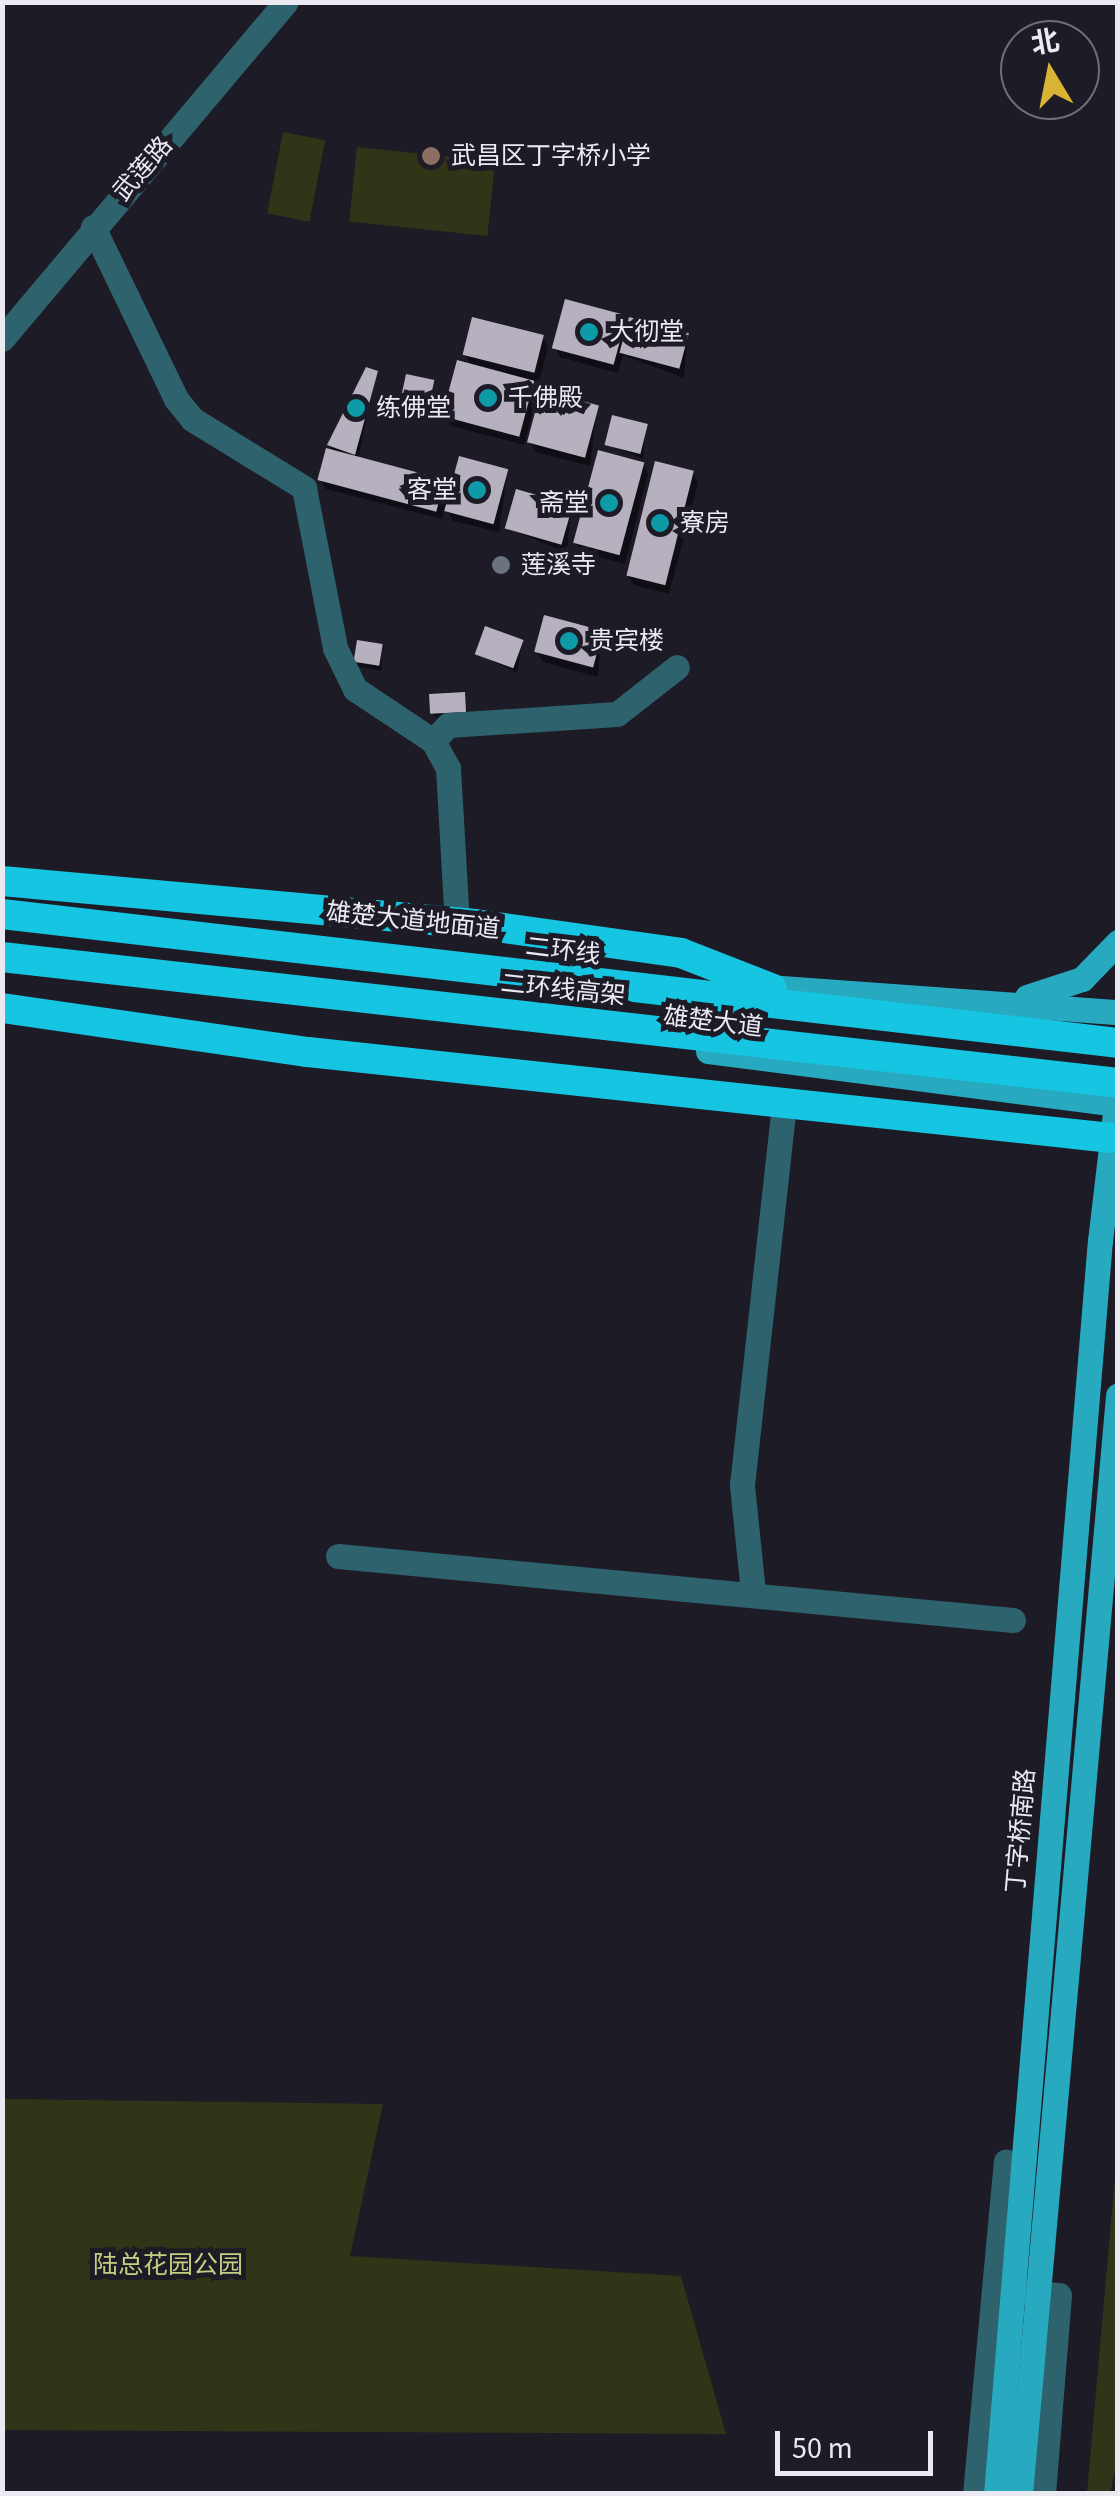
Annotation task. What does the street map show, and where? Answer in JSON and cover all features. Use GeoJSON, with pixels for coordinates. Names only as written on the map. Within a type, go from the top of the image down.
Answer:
{"type":"FeatureCollection","features":[{"type":"Feature","properties":{"kind":"highway"},"geometry":{"type":"LineString","coordinates":[[2,881],[457,922],[681,953],[771,988]]}},
{"type":"Feature","properties":{"kind":"highway","name":"二环线"},"geometry":{"type":"LineString","coordinates":[[2,911],[1118,1043]]}},
{"type":"Feature","properties":{"kind":"highway","name":"二环线高架"},"geometry":{"type":"LineString","coordinates":[[2,957],[1117,1094]]}},
{"type":"Feature","properties":{"kind":"highway"},"geometry":{"type":"LineString","coordinates":[[2,1008],[650,1090],[1111,1138]]}},
{"type":"Feature","properties":{"kind":"main road","name":"雄楚大道地面道"},"geometry":{"type":"LineString","coordinates":[[2,911],[771,988],[1118,1012]]}},
{"type":"Feature","properties":{"kind":"main road"},"geometry":{"type":"LineString","coordinates":[[1010,1002],[1082,979],[1118,942]]}},
{"type":"Feature","properties":{"kind":"main road","name":"雄楚大道"},"geometry":{"type":"LineString","coordinates":[[2,970],[1117,1094]]}},
{"type":"Feature","properties":{"kind":"main road","name":"丁字桥南路"},"geometry":{"type":"LineString","coordinates":[[996,2494],[1100,1241],[1117,1094]]}},
{"type":"Feature","properties":{"kind":"main road"},"geometry":{"type":"LineString","coordinates":[[1020,2494],[1118,1395]]}},
{"type":"Feature","properties":{"kind":"street","name":"武莲路"},"geometry":{"type":"LineString","coordinates":[[2,338],[286,2]]}},
{"type":"Feature","properties":{"kind":"street"},"geometry":{"type":"LineString","coordinates":[[93,227],[157,372],[184,409],[304,488],[335,648],[354,689],[433,741],[448,768],[457,922]]}},
{"type":"Feature","properties":{"kind":"street"},"geometry":{"type":"LineString","coordinates":[[433,741],[448,725],[617,714],[677,668]]}},
{"type":"Feature","properties":{"kind":"street"},"geometry":{"type":"LineString","coordinates":[[753,1592],[742,1484],[784,1102]]}},
{"type":"Feature","properties":{"kind":"street"},"geometry":{"type":"LineString","coordinates":[[338,1556],[753,1592],[1012,1620]]}},
{"type":"Feature","properties":{"kind":"street"},"geometry":{"type":"LineString","coordinates":[[975,2494],[1006,2162]]}},
{"type":"Feature","properties":{"kind":"street"},"geometry":{"type":"LineString","coordinates":[[994,2290],[1059,2294],[1044,2494]]}},
{"type":"Feature","properties":{"kind":"green space"},"geometry":{"type":"Polygon","coordinates":[[[283,132],[325,140],[309,222],[267,213],[283,132]]]}},
{"type":"Feature","properties":{"kind":"green space"},"geometry":{"type":"Polygon","coordinates":[[[357,147],[495,162],[487,236],[349,222],[357,147]]]}},
{"type":"Feature","properties":{"kind":"green space","name":"陆总花园公园"},"geometry":{"type":"Polygon","coordinates":[[[3,2099],[383,2104],[350,2256],[681,2276],[726,2434],[3,2430],[3,2099]]]}},
{"type":"Feature","properties":{"kind":"green space"},"geometry":{"type":"Polygon","coordinates":[[[1117,2155],[1117,2463],[1110,2493],[1087,2493],[1117,2155]]]}},
{"type":"Feature","properties":{"kind":"building","name":"大彻堂"},"geometry":{"type":"Polygon","coordinates":[[[565,299],[627,316],[614,365],[552,348],[565,299]]]}},
{"type":"Feature","properties":{"kind":"building"},"geometry":{"type":"Polygon","coordinates":[[[472,317],[544,335],[534,373],[463,355],[472,317]]]}},
{"type":"Feature","properties":{"kind":"building"},"geometry":{"type":"Polygon","coordinates":[[[629,317],[689,333],[679,369],[619,353],[629,317]]]}},
{"type":"Feature","properties":{"kind":"building","name":"千佛殿"},"geometry":{"type":"Polygon","coordinates":[[[457,360],[534,381],[519,437],[442,416],[457,360]]]}},
{"type":"Feature","properties":{"kind":"building","name":"练佛堂"},"geometry":{"type":"Polygon","coordinates":[[[366,367],[378,371],[355,455],[327,445],[366,367]]]}},
{"type":"Feature","properties":{"kind":"building"},"geometry":{"type":"Polygon","coordinates":[[[406,374],[434,380],[430,401],[402,395],[406,374]]]}},
{"type":"Feature","properties":{"kind":"building"},"geometry":{"type":"Polygon","coordinates":[[[541,390],[599,406],[585,458],[527,442],[541,390]]]}},
{"type":"Feature","properties":{"kind":"building"},"geometry":{"type":"Polygon","coordinates":[[[612,415],[648,424],[640,454],[605,445],[612,415]]]}},
{"type":"Feature","properties":{"kind":"building"},"geometry":{"type":"Polygon","coordinates":[[[326,448],[445,480],[436,512],[317,480],[326,448]]]}},
{"type":"Feature","properties":{"kind":"building","name":"斋堂"},"geometry":{"type":"Polygon","coordinates":[[[598,450],[644,462],[620,555],[573,543],[598,450]]]}},
{"type":"Feature","properties":{"kind":"building","name":"客堂"},"geometry":{"type":"Polygon","coordinates":[[[459,456],[508,469],[494,524],[444,511],[459,456]]]}},
{"type":"Feature","properties":{"kind":"building","name":"寮房"},"geometry":{"type":"Polygon","coordinates":[[[655,461],[694,471],[665,585],[626,575],[655,461]]]}},
{"type":"Feature","properties":{"kind":"building"},"geometry":{"type":"Polygon","coordinates":[[[516,489],[573,505],[561,545],[505,528],[516,489]]]}},
{"type":"Feature","properties":{"kind":"building","name":"贵宾楼"},"geometry":{"type":"Polygon","coordinates":[[[544,615],[603,631],[593,667],[534,652],[544,615]]]}},
{"type":"Feature","properties":{"kind":"building"},"geometry":{"type":"Polygon","coordinates":[[[485,626],[524,640],[513,668],[475,654],[485,626]]]}},
{"type":"Feature","properties":{"kind":"building"},"geometry":{"type":"Polygon","coordinates":[[[357,640],[383,644],[379,666],[354,662],[357,640]]]}},
{"type":"Feature","properties":{"kind":"building"},"geometry":{"type":"Polygon","coordinates":[[[465,692],[466,712],[430,714],[429,694],[465,692]]]}},
{"type":"Feature","properties":{"kind":"place","name":"武昌区丁字桥小学"},"geometry":{"type":"Point","coordinates":[431,156]}},
{"type":"Feature","properties":{"kind":"place","name":"大彻堂"},"geometry":{"type":"Point","coordinates":[589,332]}},
{"type":"Feature","properties":{"kind":"place","name":"千佛殿"},"geometry":{"type":"Point","coordinates":[488,398]}},
{"type":"Feature","properties":{"kind":"place","name":"练佛堂"},"geometry":{"type":"Point","coordinates":[356,408]}},
{"type":"Feature","properties":{"kind":"place","name":"客堂"},"geometry":{"type":"Point","coordinates":[477,490]}},
{"type":"Feature","properties":{"kind":"place","name":"斋堂"},"geometry":{"type":"Point","coordinates":[609,503]}},
{"type":"Feature","properties":{"kind":"place","name":"寮房"},"geometry":{"type":"Point","coordinates":[660,523]}},
{"type":"Feature","properties":{"kind":"place","name":"莲溪寺"},"geometry":{"type":"Point","coordinates":[501,565]}},
{"type":"Feature","properties":{"kind":"place","name":"贵宾楼"},"geometry":{"type":"Point","coordinates":[569,641]}}]}
